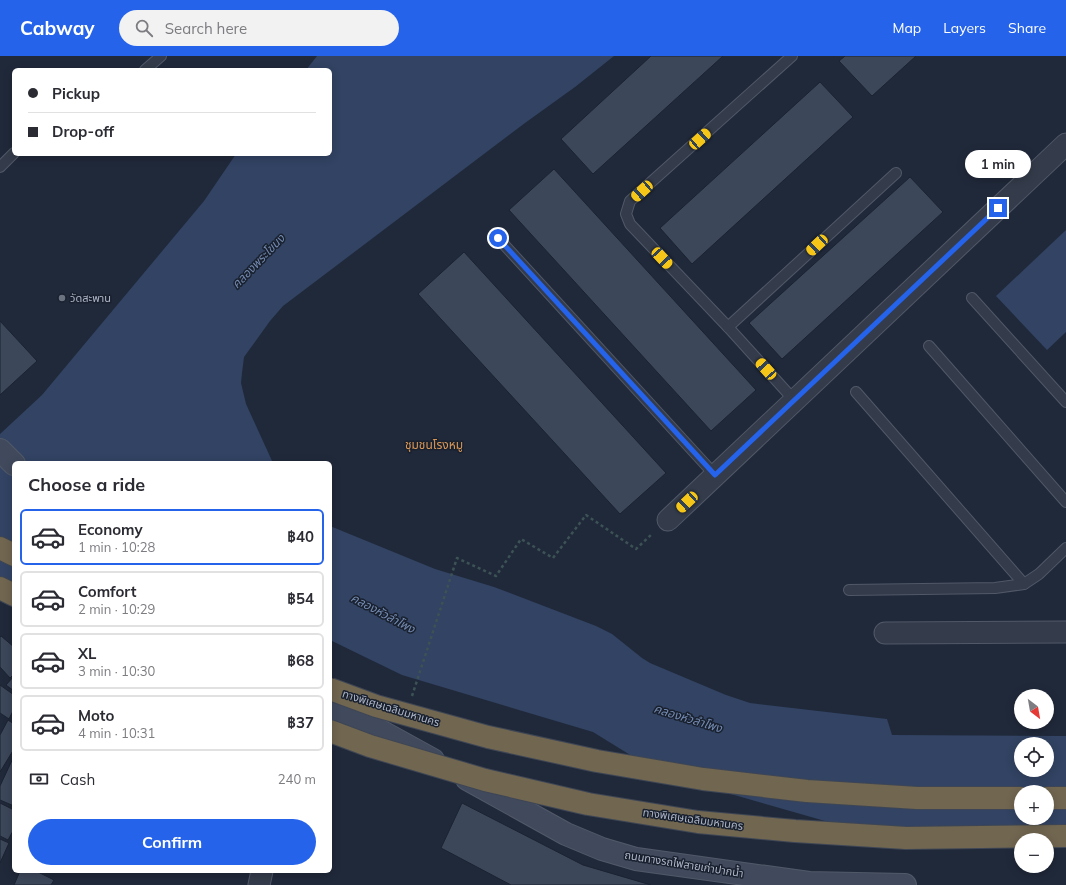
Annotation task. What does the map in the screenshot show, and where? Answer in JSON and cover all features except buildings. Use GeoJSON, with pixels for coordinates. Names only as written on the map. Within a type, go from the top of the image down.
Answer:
{"type":"FeatureCollection","features":[{"type":"Feature","properties":{"kind":"highway"},"geometry":{"type":"LineString","coordinates":[[0,548],[12,554]]}},
{"type":"Feature","properties":{"kind":"highway"},"geometry":{"type":"LineString","coordinates":[[0,588],[12,594]]}},
{"type":"Feature","properties":{"kind":"highway","name":"ทางพิเศษเฉลิมมหานคร"},"geometry":{"type":"LineString","coordinates":[[332,690],[376,706],[488,737],[597,761],[703,779],[807,791],[917,798],[1014,798]]}},
{"type":"Feature","properties":{"kind":"highway","name":"ทางพิเศษเฉลิมมหานคร"},"geometry":{"type":"LineString","coordinates":[[332,732],[370,746],[485,780],[588,804],[698,822],[795,831],[906,838],[1066,836]]}},
{"type":"Feature","properties":{"kind":"highway"},"geometry":{"type":"LineString","coordinates":[[1054,798],[1066,798]]}},
{"type":"Feature","properties":{"kind":"main road"},"geometry":{"type":"LineString","coordinates":[[0,450],[12,462]]}},
{"type":"Feature","properties":{"kind":"main road","name":"ถนนทางรถไฟสายเก่าปากน้ำ"},"geometry":{"type":"LineString","coordinates":[[332,710],[375,728],[566,834],[602,849],[636,859],[801,882],[858,885],[905,885]]}},
{"type":"Feature","properties":{"kind":"street"},"geometry":{"type":"LineString","coordinates":[[668,520],[1066,144]]}},
{"type":"Feature","properties":{"kind":"street"},"geometry":{"type":"LineString","coordinates":[[885,633],[1066,632]]}},
{"type":"Feature","properties":{"kind":"street"},"geometry":{"type":"LineString","coordinates":[[259,885],[262,873]]}},
{"type":"Feature","properties":{"kind":"lane"},"geometry":{"type":"LineString","coordinates":[[147,68],[161,56]]}},
{"type":"Feature","properties":{"kind":"lane"},"geometry":{"type":"LineString","coordinates":[[792,56],[630,201],[626,214],[630,224],[728,327],[794,400]]}},
{"type":"Feature","properties":{"kind":"lane"},"geometry":{"type":"LineString","coordinates":[[0,167],[12,155]]}},
{"type":"Feature","properties":{"kind":"lane"},"geometry":{"type":"LineString","coordinates":[[728,327],[896,173]]}},
{"type":"Feature","properties":{"kind":"lane"},"geometry":{"type":"LineString","coordinates":[[498,238],[715,475]]}},
{"type":"Feature","properties":{"kind":"lane"},"geometry":{"type":"LineString","coordinates":[[972,298],[1066,402]]}},
{"type":"Feature","properties":{"kind":"lane"},"geometry":{"type":"LineString","coordinates":[[929,346],[1066,502]]}},
{"type":"Feature","properties":{"kind":"lane"},"geometry":{"type":"LineString","coordinates":[[856,392],[1024,584]]}},
{"type":"Feature","properties":{"kind":"lane"},"geometry":{"type":"LineString","coordinates":[[849,590],[995,588],[1024,584],[1039,574],[1066,548]]}},
{"type":"Feature","properties":{"kind":"path"},"geometry":{"type":"LineString","coordinates":[[412,696],[457,558],[496,576],[521,538],[553,558],[586,515],[636,550],[668,520]]}},
{"type":"Feature","properties":{"kind":"water","name":"คลองพระโขนง"},"geometry":{"type":"Polygon","coordinates":[[[317,56],[614,56],[575,87],[525,123],[283,306],[270,321],[244,357],[241,383],[246,404],[272,461],[12,461],[12,589],[0,599],[0,434],[42,395],[204,201],[235,156],[332,156],[332,68],[308,68],[317,56]]]}},
{"type":"Feature","properties":{"kind":"water"},"geometry":{"type":"Polygon","coordinates":[[[1066,230],[1066,332],[1047,350],[996,296],[1066,230]]]}},
{"type":"Feature","properties":{"kind":"water","name":"คลองหัวลำโพง"},"geometry":{"type":"Polygon","coordinates":[[[332,527],[435,569],[494,587],[596,626],[612,634],[650,663],[726,695],[750,703],[887,719],[892,735],[1066,736],[1066,848],[1054,848],[1054,833],[1014,833],[1014,848],[895,841],[661,774],[593,732],[402,675],[332,641],[332,527]]]}},
{"type":"Feature","properties":{"kind":"place","name":"วัดสะพาน"},"geometry":{"type":"Point","coordinates":[62,298]}},
{"type":"Feature","properties":{"kind":"district","name":"ชุมชนโรงหมู"},"geometry":{"type":"Point","coordinates":[434,444]}},
{"type":"Feature","properties":{"kind":"route"},"geometry":{"type":"LineString","coordinates":[[498,238],[715,475],[998,208]]}}]}
